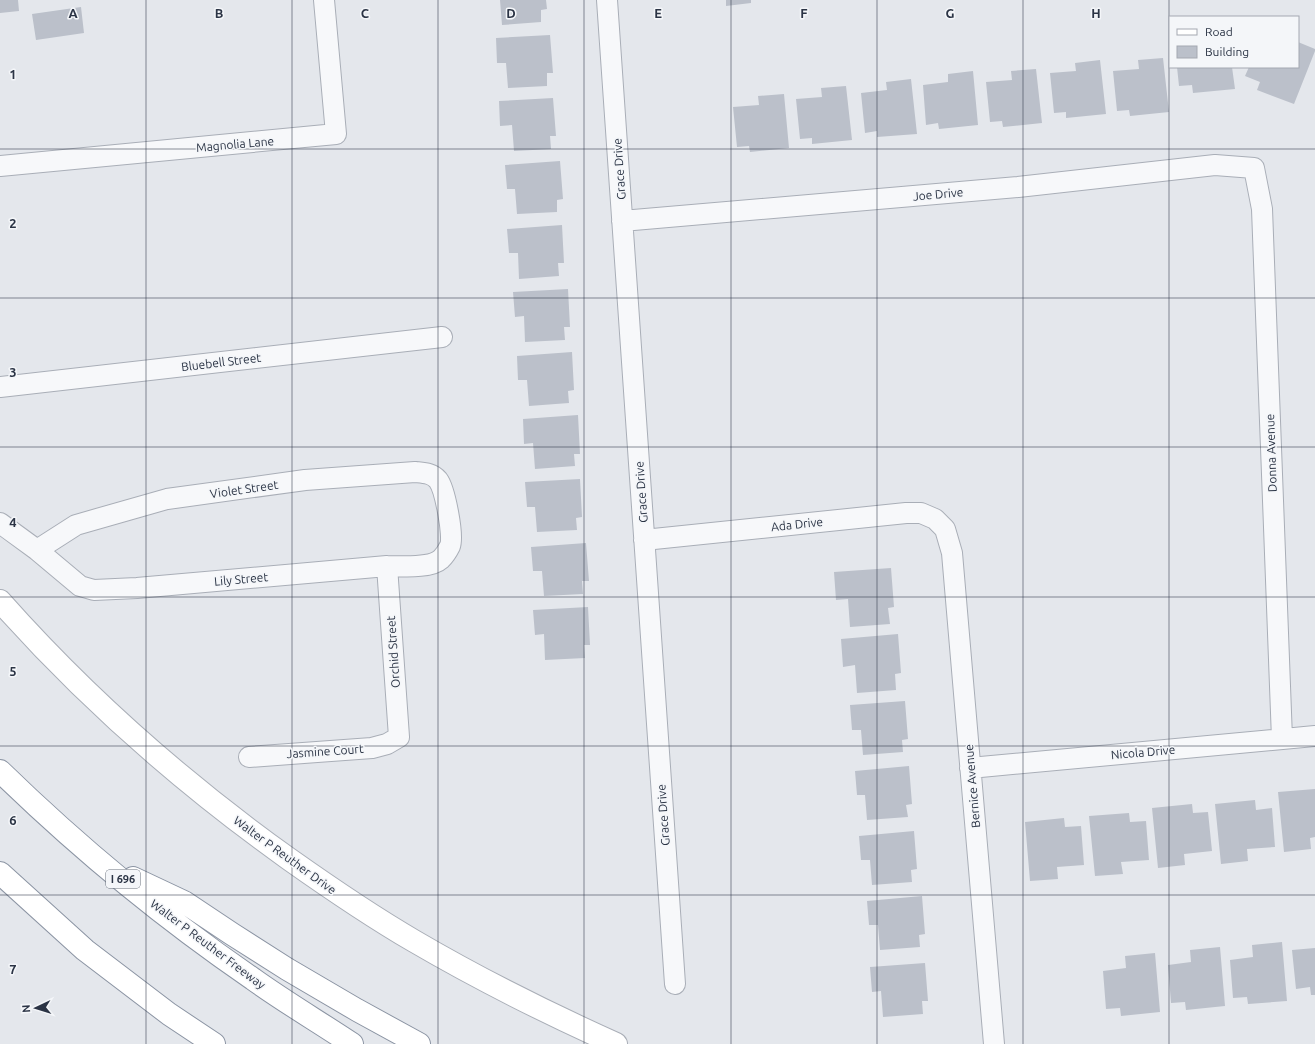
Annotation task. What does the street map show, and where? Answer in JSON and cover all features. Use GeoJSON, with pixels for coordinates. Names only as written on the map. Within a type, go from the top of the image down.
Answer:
{"type":"FeatureCollection","features":[{"type":"Feature","properties":{"kind":"main road","name":"Walter P Reuther Drive"},"geometry":{"type":"LineString","coordinates":[[0,602],[64,669],[155,754],[237,821],[328,887],[414,941],[479,977],[575,1026],[616,1044]]}},
{"type":"Feature","properties":{"kind":"main road","name":"Walter P Reuther Freeway"},"geometry":{"type":"LineString","coordinates":[[0,771],[58,825],[102,863],[171,918],[252,979],[352,1044]]}},
{"type":"Feature","properties":{"kind":"main road"},"geometry":{"type":"LineString","coordinates":[[102,863],[184,902],[287,969],[419,1044]]}},
{"type":"Feature","properties":{"kind":"main road"},"geometry":{"type":"LineString","coordinates":[[0,873],[85,950],[169,1014],[214,1044]]}},
{"type":"Feature","properties":{"kind":"main road"},"geometry":{"type":"LineString","coordinates":[[169,1014],[195,1044]]}},
{"type":"Feature","properties":{"kind":"street","name":"Magnolia Lane"},"geometry":{"type":"LineString","coordinates":[[0,166],[336,134],[324,0]]}},
{"type":"Feature","properties":{"kind":"street","name":"Grace Drive"},"geometry":{"type":"LineString","coordinates":[[607,0],[675,984]]}},
{"type":"Feature","properties":{"kind":"street","name":"Joe Drive"},"geometry":{"type":"LineString","coordinates":[[622,222],[1018,187],[1216,165],[1254,168]]}},
{"type":"Feature","properties":{"kind":"street","name":"Donna Avenue"},"geometry":{"type":"LineString","coordinates":[[1254,168],[1262,209],[1282,739]]}},
{"type":"Feature","properties":{"kind":"street","name":"Bluebell Street"},"geometry":{"type":"LineString","coordinates":[[0,387],[442,337]]}},
{"type":"Feature","properties":{"kind":"street","name":"Violet Street"},"geometry":{"type":"LineString","coordinates":[[37,550],[76,525],[167,500],[305,480],[415,472],[429,474],[438,480],[446,502],[450,545]]}},
{"type":"Feature","properties":{"kind":"street","name":"Ada Drive"},"geometry":{"type":"LineString","coordinates":[[644,540],[906,513],[922,513],[936,519],[946,529]]}},
{"type":"Feature","properties":{"kind":"street"},"geometry":{"type":"LineString","coordinates":[[0,523],[37,550]]}},
{"type":"Feature","properties":{"kind":"street","name":"Bernice Avenue"},"geometry":{"type":"LineString","coordinates":[[946,529],[952,554],[994,1044]]}},
{"type":"Feature","properties":{"kind":"street","name":"Lily Street"},"geometry":{"type":"LineString","coordinates":[[37,550],[80,586],[94,590],[137,588],[387,566],[417,566],[430,564],[441,559],[450,545]]}},
{"type":"Feature","properties":{"kind":"street","name":"Orchid Street"},"geometry":{"type":"LineString","coordinates":[[387,566],[399,737]]}},
{"type":"Feature","properties":{"kind":"street","name":"Nicola Drive"},"geometry":{"type":"LineString","coordinates":[[970,768],[1315,736]]}},
{"type":"Feature","properties":{"kind":"street","name":"Jasmine Court"},"geometry":{"type":"LineString","coordinates":[[248,757],[372,748],[387,744],[399,737]]}},
{"type":"Feature","properties":{"kind":"building"},"geometry":{"type":"Polygon","coordinates":[[[0,0],[18,0],[19,11],[0,13],[0,0]]]}},
{"type":"Feature","properties":{"kind":"building"},"geometry":{"type":"Polygon","coordinates":[[[500,0],[546,0],[547,9],[541,10],[541,22],[502,25],[500,0]]]}},
{"type":"Feature","properties":{"kind":"building"},"geometry":{"type":"Polygon","coordinates":[[[726,0],[751,0],[751,3],[726,6],[726,0]]]}},
{"type":"Feature","properties":{"kind":"building"},"geometry":{"type":"Polygon","coordinates":[[[81,7],[84,33],[36,40],[32,14],[81,7]]]}},
{"type":"Feature","properties":{"kind":"building"},"geometry":{"type":"Polygon","coordinates":[[[550,35],[553,73],[547,73],[547,86],[508,88],[506,63],[497,63],[496,38],[550,35]]]}},
{"type":"Feature","properties":{"kind":"building"},"geometry":{"type":"Polygon","coordinates":[[[1299,42],[1315,49],[1294,104],[1257,90],[1260,82],[1245,76],[1249,68],[1299,68],[1299,42]]]}},
{"type":"Feature","properties":{"kind":"building"},"geometry":{"type":"Polygon","coordinates":[[[1163,58],[1169,112],[1130,116],[1129,110],[1117,111],[1113,71],[1139,69],[1138,60],[1163,58]]]}},
{"type":"Feature","properties":{"kind":"building"},"geometry":{"type":"Polygon","coordinates":[[[1100,60],[1106,114],[1066,118],[1066,112],[1054,113],[1050,73],[1076,71],[1075,63],[1100,60]]]}},
{"type":"Feature","properties":{"kind":"building"},"geometry":{"type":"Polygon","coordinates":[[[1177,68],[1232,68],[1235,89],[1193,93],[1192,85],[1179,86],[1177,68]]]}},
{"type":"Feature","properties":{"kind":"building"},"geometry":{"type":"Polygon","coordinates":[[[1036,69],[1042,123],[1003,127],[1002,121],[990,122],[986,82],[1012,80],[1011,71],[1036,69]]]}},
{"type":"Feature","properties":{"kind":"building"},"geometry":{"type":"Polygon","coordinates":[[[973,71],[978,125],[939,129],[938,123],[926,125],[923,85],[948,82],[948,74],[973,71]]]}},
{"type":"Feature","properties":{"kind":"building"},"geometry":{"type":"Polygon","coordinates":[[[911,79],[917,134],[877,137],[877,131],[865,133],[861,93],[887,90],[886,82],[911,79]]]}},
{"type":"Feature","properties":{"kind":"building"},"geometry":{"type":"Polygon","coordinates":[[[846,86],[852,140],[812,144],[812,138],[800,139],[796,99],[822,97],[821,88],[846,86]]]}},
{"type":"Feature","properties":{"kind":"building"},"geometry":{"type":"Polygon","coordinates":[[[784,94],[789,148],[750,152],[749,146],[737,147],[733,107],[759,105],[758,96],[784,94]]]}},
{"type":"Feature","properties":{"kind":"building"},"geometry":{"type":"Polygon","coordinates":[[[553,98],[556,136],[550,136],[551,149],[514,151],[512,125],[500,126],[499,101],[553,98]]]}},
{"type":"Feature","properties":{"kind":"building"},"geometry":{"type":"Polygon","coordinates":[[[560,161],[563,199],[557,200],[557,212],[517,214],[515,189],[507,189],[505,165],[560,161]]]}},
{"type":"Feature","properties":{"kind":"building"},"geometry":{"type":"Polygon","coordinates":[[[562,225],[564,263],[558,263],[559,276],[519,279],[518,253],[509,253],[507,229],[562,225]]]}},
{"type":"Feature","properties":{"kind":"building"},"geometry":{"type":"Polygon","coordinates":[[[568,289],[570,327],[564,327],[565,340],[525,342],[524,316],[515,317],[513,292],[568,289]]]}},
{"type":"Feature","properties":{"kind":"building"},"geometry":{"type":"Polygon","coordinates":[[[572,352],[574,390],[568,391],[569,403],[529,406],[527,380],[518,380],[517,356],[572,352]]]}},
{"type":"Feature","properties":{"kind":"building"},"geometry":{"type":"Polygon","coordinates":[[[578,415],[580,454],[574,454],[575,466],[535,469],[533,443],[524,444],[523,419],[578,415]]]}},
{"type":"Feature","properties":{"kind":"building"},"geometry":{"type":"Polygon","coordinates":[[[580,479],[582,517],[576,518],[577,530],[537,532],[535,507],[527,507],[525,482],[580,479]]]}},
{"type":"Feature","properties":{"kind":"building"},"geometry":{"type":"Polygon","coordinates":[[[586,543],[589,581],[582,581],[583,594],[544,596],[542,571],[533,571],[531,547],[586,543]]]}},
{"type":"Feature","properties":{"kind":"building"},"geometry":{"type":"Polygon","coordinates":[[[891,568],[894,607],[888,608],[890,624],[850,627],[848,599],[836,600],[834,572],[891,568]]]}},
{"type":"Feature","properties":{"kind":"building"},"geometry":{"type":"Polygon","coordinates":[[[588,607],[590,645],[584,645],[585,658],[545,660],[544,634],[535,635],[533,610],[588,607]]]}},
{"type":"Feature","properties":{"kind":"building"},"geometry":{"type":"Polygon","coordinates":[[[898,634],[901,673],[895,674],[896,690],[857,693],[855,665],[843,667],[841,639],[898,634]]]}},
{"type":"Feature","properties":{"kind":"building"},"geometry":{"type":"Polygon","coordinates":[[[905,701],[908,739],[902,740],[903,752],[863,755],[861,730],[852,730],[850,705],[905,701]]]}},
{"type":"Feature","properties":{"kind":"building"},"geometry":{"type":"Polygon","coordinates":[[[909,766],[912,804],[906,805],[908,817],[867,820],[865,795],[857,795],[855,771],[909,766]]]}},
{"type":"Feature","properties":{"kind":"building"},"geometry":{"type":"Polygon","coordinates":[[[1315,789],[1315,837],[1310,838],[1311,849],[1284,852],[1278,792],[1315,789]]]}},
{"type":"Feature","properties":{"kind":"building"},"geometry":{"type":"Polygon","coordinates":[[[1255,800],[1256,810],[1272,808],[1275,847],[1247,849],[1248,861],[1221,864],[1215,804],[1255,800]]]}},
{"type":"Feature","properties":{"kind":"building"},"geometry":{"type":"Polygon","coordinates":[[[1192,804],[1193,813],[1208,812],[1212,851],[1184,854],[1185,865],[1158,868],[1152,808],[1192,804]]]}},
{"type":"Feature","properties":{"kind":"building"},"geometry":{"type":"Polygon","coordinates":[[[1129,813],[1130,822],[1146,821],[1149,860],[1121,862],[1123,874],[1095,876],[1089,816],[1129,813]]]}},
{"type":"Feature","properties":{"kind":"building"},"geometry":{"type":"Polygon","coordinates":[[[1064,818],[1065,827],[1081,826],[1084,865],[1057,867],[1058,879],[1030,881],[1025,822],[1064,818]]]}},
{"type":"Feature","properties":{"kind":"building"},"geometry":{"type":"Polygon","coordinates":[[[914,831],[917,869],[911,870],[912,882],[872,885],[870,860],[861,860],[859,836],[914,831]]]}},
{"type":"Feature","properties":{"kind":"building"},"geometry":{"type":"Polygon","coordinates":[[[922,896],[925,934],[919,935],[920,947],[880,950],[878,925],[869,925],[867,901],[922,896]]]}},
{"type":"Feature","properties":{"kind":"building"},"geometry":{"type":"Polygon","coordinates":[[[1282,942],[1287,1001],[1248,1004],[1247,997],[1233,998],[1230,960],[1253,957],[1252,945],[1282,942]]]}},
{"type":"Feature","properties":{"kind":"building"},"geometry":{"type":"Polygon","coordinates":[[[1220,947],[1225,1006],[1186,1010],[1185,1002],[1171,1003],[1168,965],[1191,962],[1190,950],[1220,947]]]}},
{"type":"Feature","properties":{"kind":"building"},"geometry":{"type":"Polygon","coordinates":[[[1315,948],[1315,995],[1311,995],[1310,987],[1296,989],[1292,950],[1315,948]]]}},
{"type":"Feature","properties":{"kind":"building"},"geometry":{"type":"Polygon","coordinates":[[[1155,953],[1160,1012],[1121,1016],[1120,1008],[1106,1009],[1103,971],[1126,968],[1125,956],[1155,953]]]}},
{"type":"Feature","properties":{"kind":"building"},"geometry":{"type":"Polygon","coordinates":[[[925,963],[928,1001],[922,1001],[923,1014],[883,1017],[881,991],[872,992],[870,967],[925,963]]]}}]}
